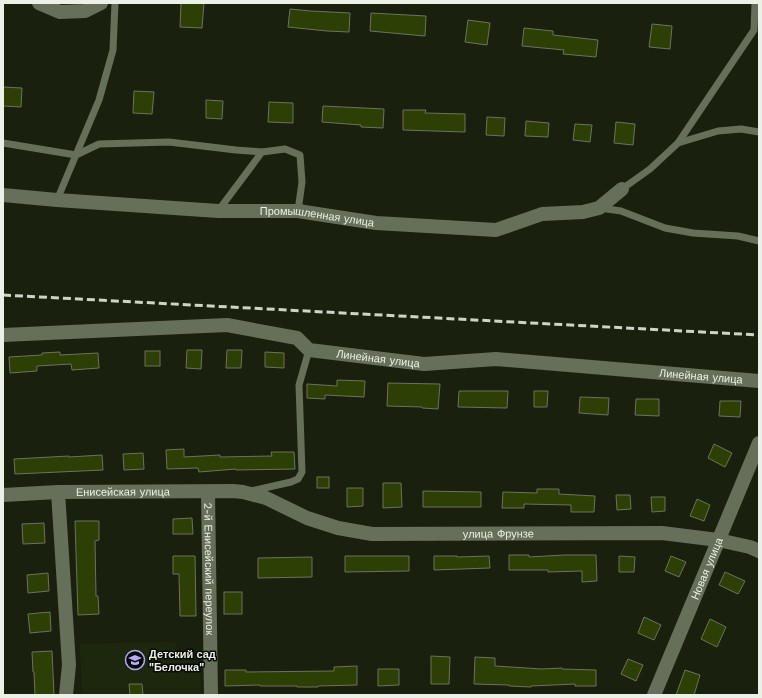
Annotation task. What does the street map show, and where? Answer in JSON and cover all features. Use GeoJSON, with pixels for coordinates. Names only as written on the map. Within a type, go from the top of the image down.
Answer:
{"type":"FeatureCollection","features":[{"type":"Feature","properties":{"kind":"street"},"geometry":{"type":"LineString","coordinates":[[39,3],[60,12],[85,11],[101,3]]}},
{"type":"Feature","properties":{"kind":"street","name":"Промышленная улица"},"geometry":{"type":"LineString","coordinates":[[3,195],[218,211],[298,211],[376,224],[496,230],[542,214],[583,212],[599,208],[622,189]]}},
{"type":"Feature","properties":{"kind":"street"},"geometry":{"type":"LineString","coordinates":[[3,335],[227,325],[297,338],[309,350]]}},
{"type":"Feature","properties":{"kind":"street","name":"Линейная улица"},"geometry":{"type":"LineString","coordinates":[[309,350],[424,364],[496,359],[759,381]]}},
{"type":"Feature","properties":{"kind":"street","name":"Новая улица"},"geometry":{"type":"LineString","coordinates":[[654,695],[759,443]]}},
{"type":"Feature","properties":{"kind":"street"},"geometry":{"type":"LineString","coordinates":[[58,492],[69,665],[66,695]]}},
{"type":"Feature","properties":{"kind":"street","name":"Енисейская улица"},"geometry":{"type":"LineString","coordinates":[[3,495],[58,492],[243,492]]}},
{"type":"Feature","properties":{"kind":"street","name":"2-й Енисейский переулок"},"geometry":{"type":"LineString","coordinates":[[208,492],[211,695]]}},
{"type":"Feature","properties":{"kind":"street","name":"улица Фрунзе"},"geometry":{"type":"LineString","coordinates":[[243,492],[266,498],[307,518],[338,528],[372,534],[662,533],[718,540],[750,547],[759,551]]}},
{"type":"Feature","properties":{"kind":"lane"},"geometry":{"type":"LineString","coordinates":[[56,200],[99,100],[113,50],[115,3]]}},
{"type":"Feature","properties":{"kind":"lane"},"geometry":{"type":"LineString","coordinates":[[622,189],[650,169],[678,143],[754,30],[755,3]]}},
{"type":"Feature","properties":{"kind":"lane"},"geometry":{"type":"LineString","coordinates":[[678,143],[718,131],[741,130],[759,132]]}},
{"type":"Feature","properties":{"kind":"lane"},"geometry":{"type":"LineString","coordinates":[[3,144],[76,155],[99,144],[169,142],[262,152],[285,149],[300,155],[302,182],[298,211]]}},
{"type":"Feature","properties":{"kind":"lane"},"geometry":{"type":"LineString","coordinates":[[218,211],[262,152]]}},
{"type":"Feature","properties":{"kind":"lane"},"geometry":{"type":"LineString","coordinates":[[599,208],[621,211],[664,228],[693,233],[738,236],[759,241]]}},
{"type":"Feature","properties":{"kind":"lane"},"geometry":{"type":"LineString","coordinates":[[243,492],[291,482],[298,479],[302,472],[299,385],[309,350]]}},
{"type":"Feature","properties":{"kind":"shaded area","name":"Детский сад \"Белочка\""},"geometry":{"type":"Polygon","coordinates":[[[175,642],[177,649],[200,670],[201,695],[82,695],[80,644],[175,642]]]}},
{"type":"Feature","properties":{"kind":"building"},"geometry":{"type":"Polygon","coordinates":[[[181,3],[204,3],[202,28],[180,27],[181,3]]]}},
{"type":"Feature","properties":{"kind":"building"},"geometry":{"type":"Polygon","coordinates":[[[290,9],[350,13],[349,32],[288,27],[290,9]]]}},
{"type":"Feature","properties":{"kind":"building"},"geometry":{"type":"Polygon","coordinates":[[[371,13],[426,16],[425,36],[370,31],[371,13]]]}},
{"type":"Feature","properties":{"kind":"building"},"geometry":{"type":"Polygon","coordinates":[[[468,20],[490,23],[487,45],[465,42],[468,20]]]}},
{"type":"Feature","properties":{"kind":"building"},"geometry":{"type":"Polygon","coordinates":[[[652,24],[672,26],[670,49],[649,47],[652,24]]]}},
{"type":"Feature","properties":{"kind":"building"},"geometry":{"type":"Polygon","coordinates":[[[524,28],[553,31],[553,35],[598,40],[596,57],[563,54],[564,50],[522,46],[524,28]]]}},
{"type":"Feature","properties":{"kind":"building"},"geometry":{"type":"Polygon","coordinates":[[[3,87],[22,88],[21,107],[3,106],[3,87]]]}},
{"type":"Feature","properties":{"kind":"building"},"geometry":{"type":"Polygon","coordinates":[[[134,91],[154,92],[152,114],[133,113],[134,91]]]}},
{"type":"Feature","properties":{"kind":"building"},"geometry":{"type":"Polygon","coordinates":[[[206,100],[223,101],[222,119],[206,118],[206,100]]]}},
{"type":"Feature","properties":{"kind":"building"},"geometry":{"type":"Polygon","coordinates":[[[269,102],[293,103],[293,123],[268,122],[269,102]]]}},
{"type":"Feature","properties":{"kind":"building"},"geometry":{"type":"Polygon","coordinates":[[[323,106],[384,109],[383,128],[322,122],[323,106]]]}},
{"type":"Feature","properties":{"kind":"building"},"geometry":{"type":"Polygon","coordinates":[[[403,110],[426,110],[425,113],[465,114],[465,132],[403,130],[403,110]]]}},
{"type":"Feature","properties":{"kind":"building"},"geometry":{"type":"Polygon","coordinates":[[[487,117],[505,118],[504,136],[486,135],[487,117]]]}},
{"type":"Feature","properties":{"kind":"building"},"geometry":{"type":"Polygon","coordinates":[[[526,121],[549,123],[548,137],[525,136],[526,121]]]}},
{"type":"Feature","properties":{"kind":"building"},"geometry":{"type":"Polygon","coordinates":[[[616,122],[635,124],[633,145],[614,143],[616,122]]]}},
{"type":"Feature","properties":{"kind":"building"},"geometry":{"type":"Polygon","coordinates":[[[575,124],[592,125],[590,142],[573,140],[575,124]]]}},
{"type":"Feature","properties":{"kind":"building"},"geometry":{"type":"Polygon","coordinates":[[[187,350],[202,350],[201,369],[186,368],[187,350]]]}},
{"type":"Feature","properties":{"kind":"building"},"geometry":{"type":"Polygon","coordinates":[[[227,350],[242,350],[241,368],[226,368],[227,350]]]}},
{"type":"Feature","properties":{"kind":"building"},"geometry":{"type":"Polygon","coordinates":[[[145,351],[160,351],[160,366],[145,366],[145,351]]]}},
{"type":"Feature","properties":{"kind":"building"},"geometry":{"type":"Polygon","coordinates":[[[60,352],[60,355],[98,353],[99,368],[72,370],[71,364],[37,366],[37,371],[10,373],[9,357],[42,355],[42,353],[60,352]]]}},
{"type":"Feature","properties":{"kind":"building"},"geometry":{"type":"Polygon","coordinates":[[[265,352],[284,353],[284,368],[265,367],[265,352]]]}},
{"type":"Feature","properties":{"kind":"building"},"geometry":{"type":"Polygon","coordinates":[[[337,380],[365,381],[364,397],[325,395],[325,399],[307,398],[307,384],[337,386],[337,380]]]}},
{"type":"Feature","properties":{"kind":"building"},"geometry":{"type":"Polygon","coordinates":[[[388,383],[440,384],[438,409],[387,406],[388,383]]]}},
{"type":"Feature","properties":{"kind":"building"},"geometry":{"type":"Polygon","coordinates":[[[459,391],[508,391],[507,408],[458,407],[459,391]]]}},
{"type":"Feature","properties":{"kind":"building"},"geometry":{"type":"Polygon","coordinates":[[[534,391],[548,391],[547,407],[534,407],[534,391]]]}},
{"type":"Feature","properties":{"kind":"building"},"geometry":{"type":"Polygon","coordinates":[[[580,397],[609,398],[608,415],[579,413],[580,397]]]}},
{"type":"Feature","properties":{"kind":"building"},"geometry":{"type":"Polygon","coordinates":[[[636,399],[659,399],[659,416],[635,415],[636,399]]]}},
{"type":"Feature","properties":{"kind":"building"},"geometry":{"type":"Polygon","coordinates":[[[720,401],[741,401],[740,417],[719,416],[720,401]]]}},
{"type":"Feature","properties":{"kind":"building"},"geometry":{"type":"Polygon","coordinates":[[[714,444],[732,453],[725,467],[708,458],[714,444]]]}},
{"type":"Feature","properties":{"kind":"building"},"geometry":{"type":"Polygon","coordinates":[[[184,449],[184,457],[220,455],[220,457],[272,456],[271,452],[294,452],[295,469],[236,469],[199,472],[198,468],[167,469],[166,450],[184,449]]]}},
{"type":"Feature","properties":{"kind":"building"},"geometry":{"type":"Polygon","coordinates":[[[143,453],[144,469],[124,470],[123,454],[143,453]]]}},
{"type":"Feature","properties":{"kind":"building"},"geometry":{"type":"Polygon","coordinates":[[[102,455],[103,470],[15,474],[14,459],[102,455]]]}},
{"type":"Feature","properties":{"kind":"building"},"geometry":{"type":"Polygon","coordinates":[[[317,477],[329,477],[329,488],[317,488],[317,477]]]}},
{"type":"Feature","properties":{"kind":"building"},"geometry":{"type":"Polygon","coordinates":[[[383,483],[401,483],[402,507],[383,508],[383,483]]]}},
{"type":"Feature","properties":{"kind":"building"},"geometry":{"type":"Polygon","coordinates":[[[347,488],[363,488],[363,506],[347,507],[347,488]]]}},
{"type":"Feature","properties":{"kind":"building"},"geometry":{"type":"Polygon","coordinates":[[[537,489],[559,489],[559,494],[595,496],[594,512],[571,512],[571,505],[524,504],[524,508],[502,508],[503,492],[537,493],[537,489]]]}},
{"type":"Feature","properties":{"kind":"building"},"geometry":{"type":"Polygon","coordinates":[[[423,491],[481,492],[481,507],[423,507],[423,491]]]}},
{"type":"Feature","properties":{"kind":"building"},"geometry":{"type":"Polygon","coordinates":[[[616,495],[630,495],[631,509],[617,510],[616,495]]]}},
{"type":"Feature","properties":{"kind":"building"},"geometry":{"type":"Polygon","coordinates":[[[651,497],[665,497],[665,511],[652,512],[651,497]]]}},
{"type":"Feature","properties":{"kind":"building"},"geometry":{"type":"Polygon","coordinates":[[[697,499],[710,505],[704,521],[690,516],[697,499]]]}},
{"type":"Feature","properties":{"kind":"building"},"geometry":{"type":"Polygon","coordinates":[[[192,518],[193,534],[173,534],[173,519],[192,518]]]}},
{"type":"Feature","properties":{"kind":"building"},"geometry":{"type":"Polygon","coordinates":[[[75,521],[99,521],[99,540],[95,541],[96,596],[98,596],[99,614],[78,615],[75,521]]]}},
{"type":"Feature","properties":{"kind":"building"},"geometry":{"type":"Polygon","coordinates":[[[44,523],[45,543],[23,544],[22,524],[44,523]]]}},
{"type":"Feature","properties":{"kind":"building"},"geometry":{"type":"Polygon","coordinates":[[[509,555],[529,555],[529,557],[596,555],[597,581],[582,582],[582,571],[548,572],[548,570],[509,570],[509,555]]]}},
{"type":"Feature","properties":{"kind":"building"},"geometry":{"type":"Polygon","coordinates":[[[173,556],[195,556],[196,616],[180,616],[179,574],[173,574],[173,556]]]}},
{"type":"Feature","properties":{"kind":"building"},"geometry":{"type":"Polygon","coordinates":[[[345,556],[409,556],[409,571],[345,572],[345,556]]]}},
{"type":"Feature","properties":{"kind":"building"},"geometry":{"type":"Polygon","coordinates":[[[434,556],[489,556],[490,568],[434,570],[434,556]]]}},
{"type":"Feature","properties":{"kind":"building"},"geometry":{"type":"Polygon","coordinates":[[[619,556],[635,557],[634,572],[619,572],[619,556]]]}},
{"type":"Feature","properties":{"kind":"building"},"geometry":{"type":"Polygon","coordinates":[[[671,556],[686,562],[679,577],[665,571],[671,556]]]}},
{"type":"Feature","properties":{"kind":"building"},"geometry":{"type":"Polygon","coordinates":[[[312,557],[312,577],[258,578],[258,558],[312,557]]]}},
{"type":"Feature","properties":{"kind":"building"},"geometry":{"type":"Polygon","coordinates":[[[725,572],[745,581],[738,594],[719,585],[725,572]]]}},
{"type":"Feature","properties":{"kind":"building"},"geometry":{"type":"Polygon","coordinates":[[[48,573],[49,591],[28,593],[27,575],[48,573]]]}},
{"type":"Feature","properties":{"kind":"building"},"geometry":{"type":"Polygon","coordinates":[[[224,592],[242,592],[242,614],[224,614],[224,592]]]}},
{"type":"Feature","properties":{"kind":"building"},"geometry":{"type":"Polygon","coordinates":[[[50,612],[51,631],[30,633],[28,614],[50,612]]]}},
{"type":"Feature","properties":{"kind":"building"},"geometry":{"type":"Polygon","coordinates":[[[644,617],[661,625],[654,640],[638,633],[644,617]]]}},
{"type":"Feature","properties":{"kind":"building"},"geometry":{"type":"Polygon","coordinates":[[[710,619],[726,627],[717,647],[701,639],[710,619]]]}},
{"type":"Feature","properties":{"kind":"building"},"geometry":{"type":"Polygon","coordinates":[[[52,651],[54,695],[35,695],[32,652],[52,651]]]}},
{"type":"Feature","properties":{"kind":"building"},"geometry":{"type":"Polygon","coordinates":[[[431,656],[450,657],[449,684],[431,684],[431,656]]]}},
{"type":"Feature","properties":{"kind":"building"},"geometry":{"type":"Polygon","coordinates":[[[475,657],[495,658],[495,666],[596,670],[596,686],[575,686],[575,684],[531,687],[474,684],[475,657]]]}},
{"type":"Feature","properties":{"kind":"building"},"geometry":{"type":"Polygon","coordinates":[[[628,659],[643,665],[636,681],[621,674],[628,659]]]}},
{"type":"Feature","properties":{"kind":"building"},"geometry":{"type":"Polygon","coordinates":[[[357,666],[357,685],[318,687],[260,685],[225,686],[225,670],[246,670],[246,672],[334,671],[334,667],[357,666]]]}},
{"type":"Feature","properties":{"kind":"building"},"geometry":{"type":"Polygon","coordinates":[[[378,669],[399,669],[399,685],[378,686],[378,669]]]}},
{"type":"Feature","properties":{"kind":"building"},"geometry":{"type":"Polygon","coordinates":[[[685,670],[700,675],[694,695],[676,695],[685,670]]]}},
{"type":"Feature","properties":{"kind":"building"},"geometry":{"type":"Polygon","coordinates":[[[129,684],[142,684],[143,695],[130,695],[129,684]]]}},
{"type":"Feature","properties":{"kind":"railway"},"geometry":{"type":"LineString","coordinates":[[3,295],[759,335]]}},
{"type":"Feature","properties":{"kind":"place","name":"Детский сад \"Белочка\""},"geometry":{"type":"Point","coordinates":[135,660]}}]}
